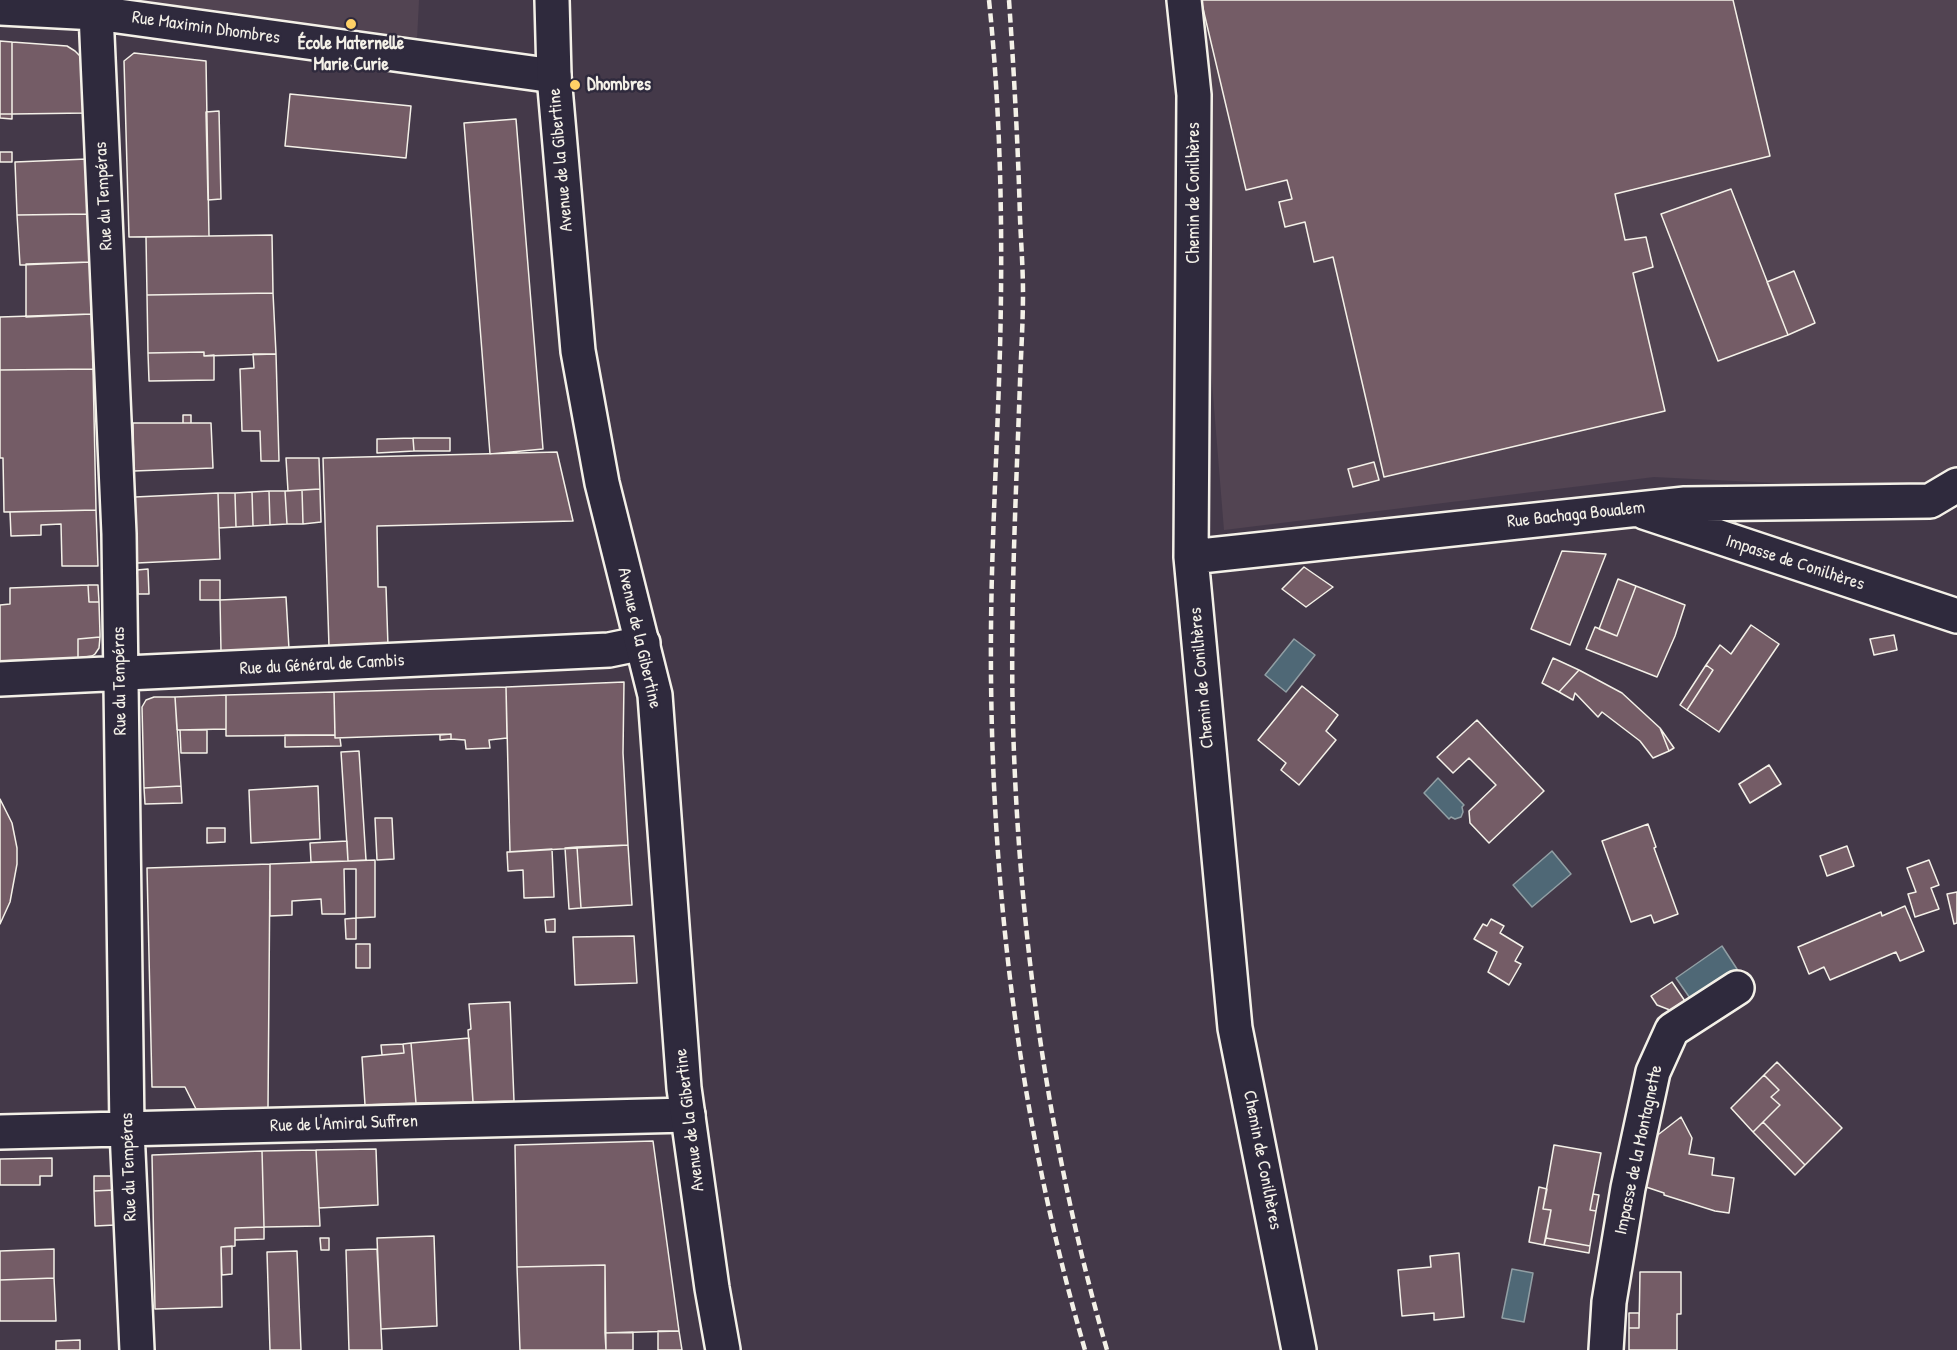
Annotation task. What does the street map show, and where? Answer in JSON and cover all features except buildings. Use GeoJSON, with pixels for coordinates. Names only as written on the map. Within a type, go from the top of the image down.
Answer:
{"type":"FeatureCollection","features":[{"type":"Feature","properties":{"kind":"street","name":"Avenue de la Gibertine"},"geometry":{"type":"LineString","coordinates":[[552,0],[554,76],[578,351],[602,483],[655,695],[688,1115],[723,1350]]}},
{"type":"Feature","properties":{"kind":"street","name":"Chemin de Conilhères"},"geometry":{"type":"LineString","coordinates":[[1184,0],[1194,95],[1191,557],[1235,1028],[1299,1350]]}},
{"type":"Feature","properties":{"kind":"street","name":"Rue Maximin Dhombres"},"geometry":{"type":"LineString","coordinates":[[0,8],[94,6],[554,76]]}},
{"type":"Feature","properties":{"kind":"street","name":"Rue du Tempéras"},"geometry":{"type":"LineString","coordinates":[[94,6],[119,534],[127,1130],[137,1350]]}},
{"type":"Feature","properties":{"kind":"street","name":"Rue Bachaga Boualem"},"geometry":{"type":"LineString","coordinates":[[1191,557],[1685,504],[1930,501],[1957,485]]}},
{"type":"Feature","properties":{"kind":"street","name":"Impasse de Conilhères"},"geometry":{"type":"LineString","coordinates":[[1634,509],[1957,616]]}},
{"type":"Feature","properties":{"kind":"street","name":"Rue du Général de Cambis"},"geometry":{"type":"LineString","coordinates":[[0,679],[609,650],[643,643]]}},
{"type":"Feature","properties":{"kind":"street","name":"Impasse de la Montagnette"},"geometry":{"type":"LineString","coordinates":[[1606,1350],[1609,1302],[1626,1200],[1653,1072],[1672,1030],[1737,988]]}},
{"type":"Feature","properties":{"kind":"street","name":"Rue de l'Amiral Suffren"},"geometry":{"type":"LineString","coordinates":[[0,1132],[688,1115]]}},
{"type":"Feature","properties":{"kind":"shaded area","name":"École Maternelle Marie Curie"},"geometry":{"type":"Polygon","coordinates":[[[134,0],[419,0],[417,39],[149,10],[134,0]]]}},
{"type":"Feature","properties":{"kind":"shaded area"},"geometry":{"type":"Polygon","coordinates":[[[1200,0],[1957,0],[1957,468],[1918,490],[1654,477],[1224,530],[1209,345],[1200,0]]]}},
{"type":"Feature","properties":{"kind":"water"},"geometry":{"type":"Polygon","coordinates":[[[1294,639],[1315,655],[1286,692],[1265,675],[1294,639]]]}},
{"type":"Feature","properties":{"kind":"water"},"geometry":{"type":"Polygon","coordinates":[[[1438,778],[1464,805],[1461,817],[1449,819],[1424,793],[1438,778]]]}},
{"type":"Feature","properties":{"kind":"water"},"geometry":{"type":"Polygon","coordinates":[[[1552,851],[1571,874],[1532,907],[1513,885],[1552,851]]]}},
{"type":"Feature","properties":{"kind":"water"},"geometry":{"type":"Polygon","coordinates":[[[1722,946],[1737,969],[1692,1001],[1676,978],[1722,946]]]}},
{"type":"Feature","properties":{"kind":"water"},"geometry":{"type":"Polygon","coordinates":[[[1512,1269],[1533,1273],[1524,1322],[1502,1318],[1512,1269]]]}},
{"type":"Feature","properties":{"kind":"railway"},"geometry":{"type":"LineString","coordinates":[[989,0],[999,146],[1001,220],[1000,335],[991,628],[995,810],[1002,902],[1025,1083],[1041,1173],[1061,1262],[1085,1350]]}},
{"type":"Feature","properties":{"kind":"railway"},"geometry":{"type":"LineString","coordinates":[[1009,0],[1023,284],[1012,638],[1016,803],[1022,882],[1040,1040],[1068,1196],[1107,1350]]}},
{"type":"Feature","properties":{"kind":"place","name":"École Maternelle Marie Curie"},"geometry":{"type":"Point","coordinates":[351,24]}},
{"type":"Feature","properties":{"kind":"place","name":"Dhombres"},"geometry":{"type":"Point","coordinates":[575,85]}}]}
